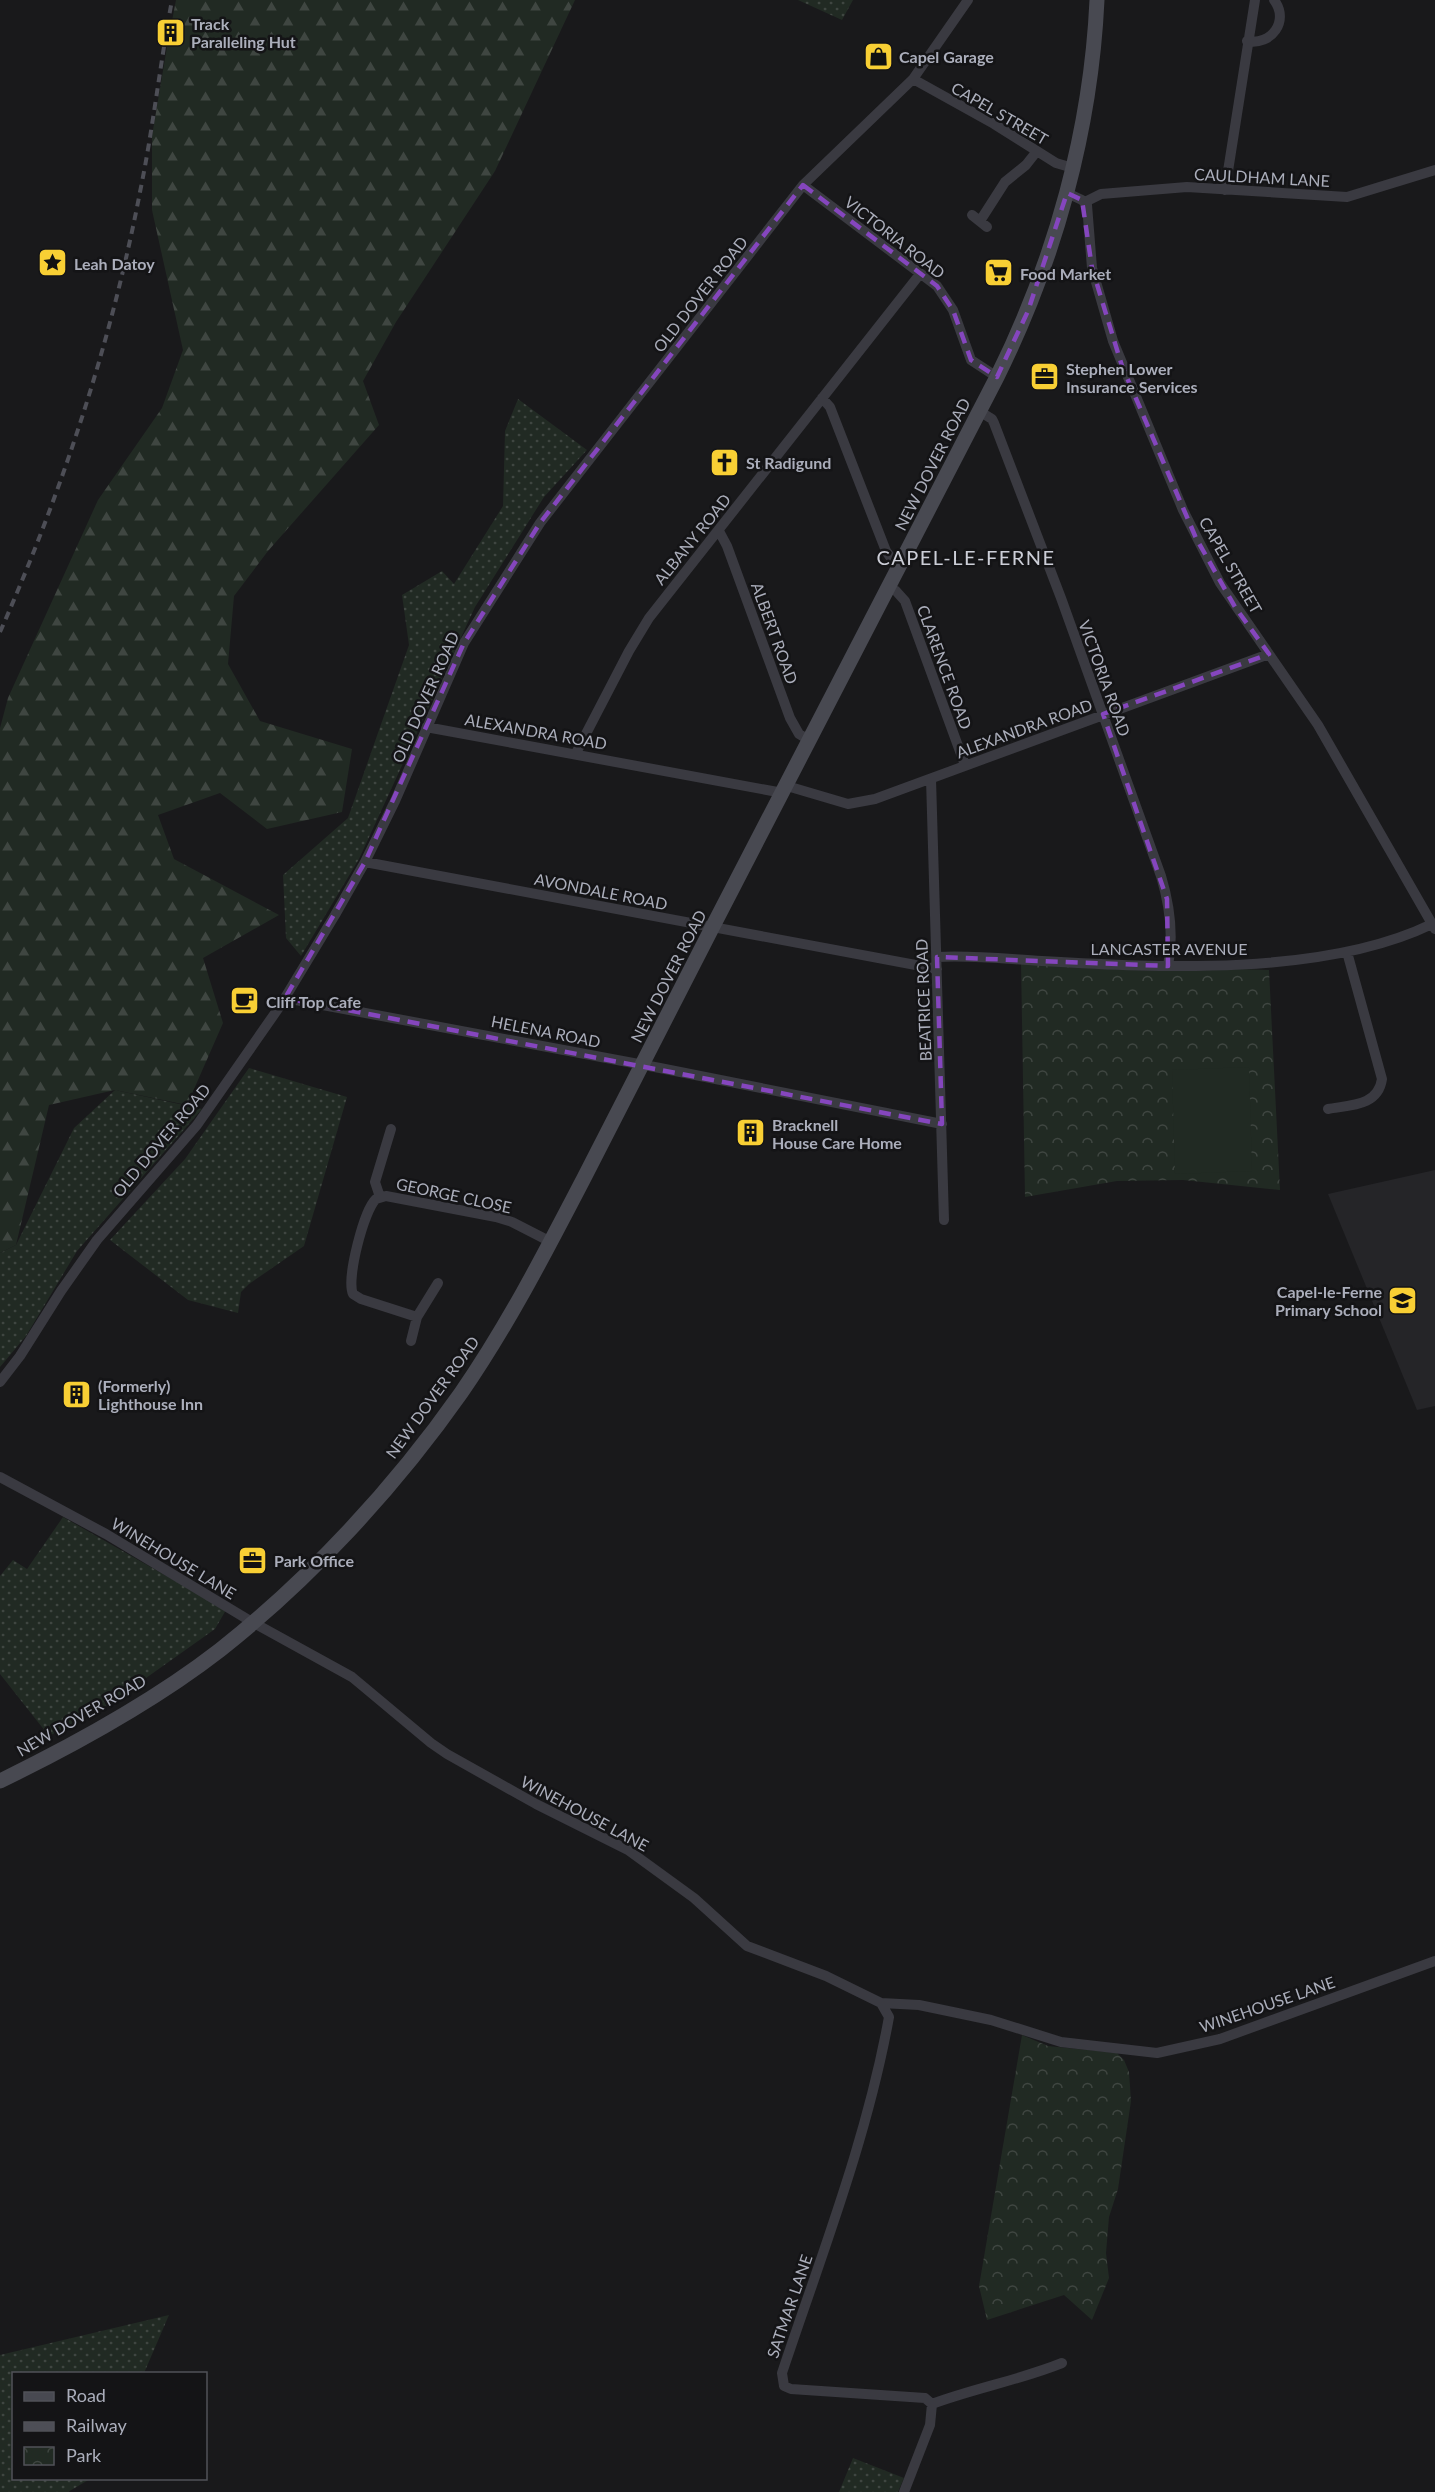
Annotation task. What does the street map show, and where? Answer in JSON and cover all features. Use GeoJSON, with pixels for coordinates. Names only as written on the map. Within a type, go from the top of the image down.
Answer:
{"type":"FeatureCollection","features":[{"type":"Feature","properties":{"kind":"main road","name":"NEW DOVER ROAD"},"geometry":{"type":"LineString","coordinates":[[0,1781],[65,1749],[124,1713],[218,1650],[252,1622],[330,1549],[415,1454],[479,1366],[505,1325],[644,1065],[997,376],[1028,311],[1073,168],[1093,49],[1097,0]]}},
{"type":"Feature","properties":{"kind":"street","name":"OLD DOVER ROAD"},"geometry":{"type":"LineString","coordinates":[[0,1382],[20,1356],[97,1240],[197,1125],[285,998],[365,862],[395,801],[464,643],[540,523],[803,185],[913,79],[968,0]]}},
{"type":"Feature","properties":{"kind":"street"},"geometry":{"type":"LineString","coordinates":[[1225,190],[1255,0]]}},
{"type":"Feature","properties":{"kind":"street"},"geometry":{"type":"LineString","coordinates":[[1247,41],[1256,43],[1265,41],[1277,28],[1280,17],[1274,0]]}},
{"type":"Feature","properties":{"kind":"street","name":"CAPEL STREET"},"geometry":{"type":"LineString","coordinates":[[913,79],[994,124],[1060,165],[1073,168]]}},
{"type":"Feature","properties":{"kind":"street"},"geometry":{"type":"LineString","coordinates":[[980,221],[1005,182],[1026,165],[1037,151]]}},
{"type":"Feature","properties":{"kind":"street","name":"CAULDHAM LANE"},"geometry":{"type":"LineString","coordinates":[[1085,202],[1098,194],[1119,191],[1196,187],[1347,197],[1435,170]]}},
{"type":"Feature","properties":{"kind":"street","name":"VICTORIA ROAD"},"geometry":{"type":"LineString","coordinates":[[803,185],[937,286],[950,304],[971,360],[997,376]]}},
{"type":"Feature","properties":{"kind":"street"},"geometry":{"type":"LineString","coordinates":[[1067,193],[1085,202]]}},
{"type":"Feature","properties":{"kind":"street","name":"CAPEL STREET"},"geometry":{"type":"LineString","coordinates":[[1085,202],[1092,268],[1117,354],[1196,538],[1235,607],[1318,725],[1433,927]]}},
{"type":"Feature","properties":{"kind":"street","name":"ALBANY ROAD"},"geometry":{"type":"LineString","coordinates":[[576,753],[639,634],[672,587],[719,531],[920,274]]}},
{"type":"Feature","properties":{"kind":"street"},"geometry":{"type":"LineString","coordinates":[[822,398],[830,407],[886,551],[891,558],[902,562]]}},
{"type":"Feature","properties":{"kind":"street","name":"VICTORIA ROAD"},"geometry":{"type":"LineString","coordinates":[[979,411],[992,419],[1103,714],[1167,899],[1171,932],[1168,966]]}},
{"type":"Feature","properties":{"kind":"street","name":"ALBERT ROAD"},"geometry":{"type":"LineString","coordinates":[[719,531],[790,718],[799,734],[809,740]]}},
{"type":"Feature","properties":{"kind":"street","name":"CLARENCE ROAD"},"geometry":{"type":"LineString","coordinates":[[888,588],[896,591],[905,601],[965,765]]}},
{"type":"Feature","properties":{"kind":"street","name":"ALEXANDRA ROAD"},"geometry":{"type":"LineString","coordinates":[[426,727],[785,789],[854,804],[931,779],[1269,654]]}},
{"type":"Feature","properties":{"kind":"street","name":"BEATRICE ROAD"},"geometry":{"type":"LineString","coordinates":[[931,779],[944,1220]]}},
{"type":"Feature","properties":{"kind":"street","name":"AVONDALE ROAD"},"geometry":{"type":"LineString","coordinates":[[365,862],[937,969]]}},
{"type":"Feature","properties":{"kind":"street","name":"LANCASTER AVENUE"},"geometry":{"type":"LineString","coordinates":[[938,957],[1168,966],[1253,963],[1347,952],[1433,927]]}},
{"type":"Feature","properties":{"kind":"street"},"geometry":{"type":"LineString","coordinates":[[1328,1109],[1368,1101],[1379,1091],[1382,1079],[1347,952]]}},
{"type":"Feature","properties":{"kind":"street","name":"HELENA ROAD"},"geometry":{"type":"LineString","coordinates":[[285,998],[644,1065],[942,1124]]}},
{"type":"Feature","properties":{"kind":"street"},"geometry":{"type":"LineString","coordinates":[[380,1197],[375,1182],[391,1129]]}},
{"type":"Feature","properties":{"kind":"street","name":"GEORGE CLOSE"},"geometry":{"type":"LineString","coordinates":[[417,1317],[361,1299],[352,1290],[351,1280],[367,1213],[371,1203],[380,1197],[396,1198],[504,1219],[551,1242]]}},
{"type":"Feature","properties":{"kind":"street"},"geometry":{"type":"LineString","coordinates":[[411,1341],[417,1317],[438,1283]]}},
{"type":"Feature","properties":{"kind":"street","name":"WINEHOUSE LANE"},"geometry":{"type":"LineString","coordinates":[[0,1477],[105,1534],[252,1622],[352,1677],[447,1754],[536,1804],[628,1850],[694,1898],[747,1946],[835,1980],[881,2003],[919,2005],[991,2020],[1061,2042],[1157,2053],[1220,2039],[1435,1961]]}},
{"type":"Feature","properties":{"kind":"street","name":"SATMAR LANE"},"geometry":{"type":"LineString","coordinates":[[881,2003],[889,2017],[885,2043],[848,2175],[782,2373],[784,2386],[791,2389],[925,2398],[932,2404]]}},
{"type":"Feature","properties":{"kind":"street"},"geometry":{"type":"LineString","coordinates":[[904,2492],[930,2425],[932,2404],[969,2390],[1038,2373],[1062,2363]]}},
{"type":"Feature","properties":{"kind":"highlighted area"},"geometry":{"type":"Polygon","coordinates":[[[803,185],[937,286],[953,310],[971,360],[997,377],[1028,311],[1067,193],[1082,200],[1092,268],[1122,366],[1196,538],[1235,607],[1269,654],[1103,714],[1167,899],[1168,966],[937,957],[942,1124],[285,998],[365,862],[464,643],[540,523],[803,185]]]}},
{"type":"Feature","properties":{"kind":"shaded area","name":"Capel-le-Ferne Primary School"},"geometry":{"type":"Polygon","coordinates":[[[1435,1170],[1435,1406],[1417,1410],[1328,1194],[1435,1170]]]}},
{"type":"Feature","properties":{"kind":"green space"},"geometry":{"type":"Polygon","coordinates":[[[176,0],[575,0],[495,171],[396,322],[363,381],[379,425],[268,551],[234,596],[228,664],[260,721],[352,749],[342,812],[267,829],[220,793],[158,815],[174,859],[279,915],[203,958],[223,1023],[187,1105],[115,1090],[49,1105],[16,1245],[0,1253],[0,728],[8,698],[98,500],[162,408],[183,350],[152,210],[152,136],[168,41],[175,39],[178,25],[172,21],[176,0]]]}},
{"type":"Feature","properties":{"kind":"green space"},"geometry":{"type":"Polygon","coordinates":[[[798,0],[853,0],[842,20],[798,0]]]}},
{"type":"Feature","properties":{"kind":"green space"},"geometry":{"type":"Polygon","coordinates":[[[518,399],[587,450],[544,497],[475,607],[359,859],[301,956],[286,938],[283,875],[348,818],[409,645],[402,595],[442,571],[454,584],[503,506],[505,431],[518,399]]]}},
{"type":"Feature","properties":{"kind":"green space"},"geometry":{"type":"Polygon","coordinates":[[[1021,962],[1269,970],[1280,1190],[1183,1180],[1117,1181],[1025,1197],[1021,962]]]}},
{"type":"Feature","properties":{"kind":"green space"},"geometry":{"type":"Polygon","coordinates":[[[1249,1067],[1252,1171],[1175,1174],[1172,1070],[1249,1067]]]}},
{"type":"Feature","properties":{"kind":"green space"},"geometry":{"type":"Polygon","coordinates":[[[249,1068],[347,1097],[304,1246],[241,1292],[238,1313],[188,1300],[110,1240],[185,1159],[249,1068]]]}},
{"type":"Feature","properties":{"kind":"green space"},"geometry":{"type":"Polygon","coordinates":[[[115,1090],[202,1109],[77,1251],[26,1336],[0,1367],[0,1253],[16,1245],[74,1128],[115,1090]]]}},
{"type":"Feature","properties":{"kind":"green space"},"geometry":{"type":"Polygon","coordinates":[[[63,1517],[226,1610],[215,1629],[108,1705],[49,1736],[0,1674],[0,1576],[13,1560],[27,1569],[63,1517]]]}},
{"type":"Feature","properties":{"kind":"green space"},"geometry":{"type":"Polygon","coordinates":[[[1022,2035],[1048,2046],[1117,2053],[1124,2060],[1129,2072],[1131,2101],[1118,2189],[1109,2217],[1106,2253],[1109,2278],[1092,2320],[1064,2295],[987,2320],[979,2286],[1022,2035]]]}},
{"type":"Feature","properties":{"kind":"green space"},"geometry":{"type":"Polygon","coordinates":[[[169,2315],[144,2372],[12,2372],[12,2480],[88,2480],[68,2492],[0,2492],[0,2355],[169,2315]]]}},
{"type":"Feature","properties":{"kind":"green space"},"geometry":{"type":"Polygon","coordinates":[[[853,2458],[904,2478],[898,2492],[839,2492],[853,2458]]]}},
{"type":"Feature","properties":{"kind":"railway"},"geometry":{"type":"LineString","coordinates":[[0,632],[64,471],[115,305],[145,168],[172,0]]}},
{"type":"Feature","properties":{"kind":"place","name":"Track Paralleling Hut"},"geometry":{"type":"Point","coordinates":[170,32]}},
{"type":"Feature","properties":{"kind":"place","name":"Capel Garage"},"geometry":{"type":"Point","coordinates":[878,56]}},
{"type":"Feature","properties":{"kind":"place","name":"Leah Datoy"},"geometry":{"type":"Point","coordinates":[53,263]}},
{"type":"Feature","properties":{"kind":"place","name":"Food Market"},"geometry":{"type":"Point","coordinates":[999,273]}},
{"type":"Feature","properties":{"kind":"place","name":"Stephen Lower Insurance Services"},"geometry":{"type":"Point","coordinates":[1045,377]}},
{"type":"Feature","properties":{"kind":"place","name":"St Radigund"},"geometry":{"type":"Point","coordinates":[725,462]}},
{"type":"Feature","properties":{"kind":"place","name":"Cliff Top Cafe"},"geometry":{"type":"Point","coordinates":[245,1001]}},
{"type":"Feature","properties":{"kind":"place","name":"Bracknell House Care Home"},"geometry":{"type":"Point","coordinates":[751,1133]}},
{"type":"Feature","properties":{"kind":"place","name":"Capel-le-Ferne Primary School"},"geometry":{"type":"Point","coordinates":[1403,1300]}},
{"type":"Feature","properties":{"kind":"place","name":"(Formerly) Lighthouse Inn"},"geometry":{"type":"Point","coordinates":[77,1394]}},
{"type":"Feature","properties":{"kind":"place","name":"Park Office"},"geometry":{"type":"Point","coordinates":[253,1560]}},
{"type":"Feature","properties":{"kind":"district","name":"CAPEL-LE-FERNE"},"geometry":{"type":"Point","coordinates":[966,557]}}]}
